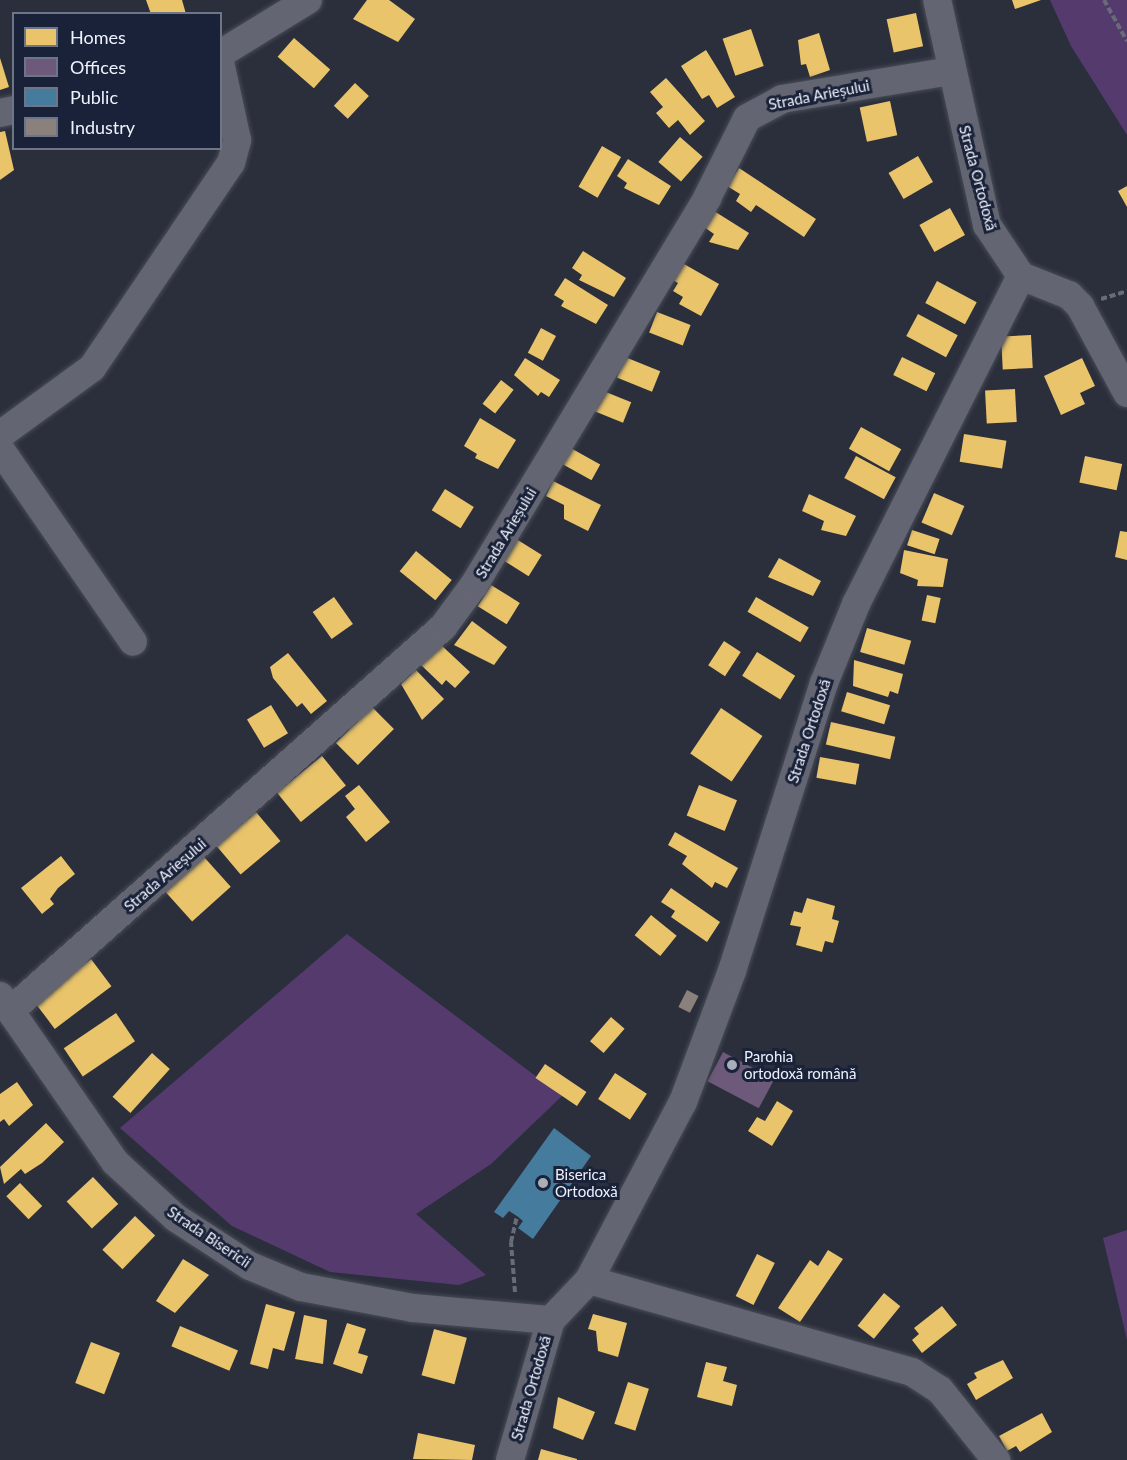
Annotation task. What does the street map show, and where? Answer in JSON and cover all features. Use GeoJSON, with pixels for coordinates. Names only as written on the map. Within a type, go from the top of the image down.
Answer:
{"type":"FeatureCollection","features":[{"type":"Feature","properties":{"kind":"street"},"geometry":{"type":"LineString","coordinates":[[222,53],[308,0]]}},
{"type":"Feature","properties":{"kind":"street","name":"Strada Ortodoxă"},"geometry":{"type":"LineString","coordinates":[[510,1460],[551,1320],[589,1280],[682,1102],[732,971],[824,683],[856,604],[1021,276],[987,225],[937,0]]}},
{"type":"Feature","properties":{"kind":"street"},"geometry":{"type":"LineString","coordinates":[[0,435],[92,368],[231,163],[237,140],[222,71]]}},
{"type":"Feature","properties":{"kind":"street","name":"Strada Arieșului"},"geometry":{"type":"LineString","coordinates":[[5,1004],[443,627],[474,585],[707,198],[747,118],[782,99],[951,71]]}},
{"type":"Feature","properties":{"kind":"street"},"geometry":{"type":"LineString","coordinates":[[1021,276],[1069,295],[1080,306],[1127,393]]}},
{"type":"Feature","properties":{"kind":"street"},"geometry":{"type":"LineString","coordinates":[[0,449],[133,642]]}},
{"type":"Feature","properties":{"kind":"street","name":"Strada Bisericii"},"geometry":{"type":"LineString","coordinates":[[5,1004],[115,1162],[176,1218],[250,1266],[301,1287],[413,1308],[551,1320]]}},
{"type":"Feature","properties":{"kind":"street"},"geometry":{"type":"LineString","coordinates":[[589,1280],[912,1372],[940,1390],[996,1460]]}},
{"type":"Feature","properties":{"kind":"path"},"geometry":{"type":"LineString","coordinates":[[1104,0],[1127,41]]}},
{"type":"Feature","properties":{"kind":"path"},"geometry":{"type":"LineString","coordinates":[[517,1216],[511,1242],[518,1317]]}},
{"type":"Feature","properties":{"kind":"shaded area"},"geometry":{"type":"Polygon","coordinates":[[[1050,0],[1127,0],[1127,135],[1071,46],[1050,0]]]}},
{"type":"Feature","properties":{"kind":"shaded area"},"geometry":{"type":"Polygon","coordinates":[[[347,934],[562,1096],[491,1164],[416,1214],[486,1275],[459,1285],[330,1272],[232,1226],[120,1128],[347,934]]]}},
{"type":"Feature","properties":{"kind":"shaded area"},"geometry":{"type":"Polygon","coordinates":[[[1127,1230],[1127,1340],[1103,1238],[1127,1230]]]}},
{"type":"Feature","properties":{"kind":"building: Homes"},"geometry":{"type":"Polygon","coordinates":[[[146,0],[182,0],[185,12],[150,12],[146,0]]]}},
{"type":"Feature","properties":{"kind":"building: Homes"},"geometry":{"type":"Polygon","coordinates":[[[367,0],[389,0],[415,19],[398,42],[353,19],[367,0]]]}},
{"type":"Feature","properties":{"kind":"building: Homes"},"geometry":{"type":"Polygon","coordinates":[[[1012,0],[1041,0],[1015,9],[1012,0]]]}},
{"type":"Feature","properties":{"kind":"building: Homes"},"geometry":{"type":"Polygon","coordinates":[[[916,13],[923,46],[894,52],[887,19],[916,13]]]}},
{"type":"Feature","properties":{"kind":"building: Homes"},"geometry":{"type":"Polygon","coordinates":[[[751,29],[764,66],[735,76],[723,39],[751,29]]]}},
{"type":"Feature","properties":{"kind":"building: Homes"},"geometry":{"type":"Polygon","coordinates":[[[819,33],[830,70],[810,77],[806,64],[801,65],[798,40],[819,33]]]}},
{"type":"Feature","properties":{"kind":"building: Homes"},"geometry":{"type":"Polygon","coordinates":[[[294,38],[330,69],[314,88],[278,57],[294,38]]]}},
{"type":"Feature","properties":{"kind":"building: Homes"},"geometry":{"type":"Polygon","coordinates":[[[706,50],[735,97],[717,108],[709,95],[702,99],[681,66],[706,50]]]}},
{"type":"Feature","properties":{"kind":"building: Homes"},"geometry":{"type":"Polygon","coordinates":[[[0,58],[9,87],[0,90],[0,58]]]}},
{"type":"Feature","properties":{"kind":"building: Homes"},"geometry":{"type":"Polygon","coordinates":[[[666,78],[705,121],[690,135],[678,120],[669,128],[656,113],[663,107],[650,92],[666,78]]]}},
{"type":"Feature","properties":{"kind":"building: Homes"},"geometry":{"type":"Polygon","coordinates":[[[355,83],[369,96],[348,119],[334,106],[355,83]]]}},
{"type":"Feature","properties":{"kind":"building: Homes"},"geometry":{"type":"Polygon","coordinates":[[[890,101],[897,135],[867,142],[860,107],[890,101]]]}},
{"type":"Feature","properties":{"kind":"building: Homes"},"geometry":{"type":"Polygon","coordinates":[[[5,131],[14,170],[0,180],[0,132],[5,131]]]}},
{"type":"Feature","properties":{"kind":"building: Homes"},"geometry":{"type":"Polygon","coordinates":[[[680,137],[703,157],[681,182],[658,162],[680,137]]]}},
{"type":"Feature","properties":{"kind":"building: Homes"},"geometry":{"type":"Polygon","coordinates":[[[602,146],[621,157],[598,198],[578,187],[602,146]]]}},
{"type":"Feature","properties":{"kind":"building: Homes"},"geometry":{"type":"Polygon","coordinates":[[[918,156],[933,182],[904,199],[889,173],[918,156]]]}},
{"type":"Feature","properties":{"kind":"building: Homes"},"geometry":{"type":"Polygon","coordinates":[[[628,159],[671,186],[659,205],[624,188],[627,183],[617,176],[628,159]]]}},
{"type":"Feature","properties":{"kind":"building: Homes"},"geometry":{"type":"Polygon","coordinates":[[[739,168],[816,219],[804,237],[756,205],[751,212],[736,201],[740,194],[727,186],[739,168]]]}},
{"type":"Feature","properties":{"kind":"building: Homes"},"geometry":{"type":"Polygon","coordinates":[[[1127,186],[1127,207],[1118,191],[1127,186]]]}},
{"type":"Feature","properties":{"kind":"building: Homes"},"geometry":{"type":"Polygon","coordinates":[[[950,208],[965,235],[934,252],[919,225],[950,208]]]}},
{"type":"Feature","properties":{"kind":"building: Homes"},"geometry":{"type":"Polygon","coordinates":[[[714,211],[749,233],[738,250],[709,242],[714,234],[704,227],[714,211]]]}},
{"type":"Feature","properties":{"kind":"building: Homes"},"geometry":{"type":"Polygon","coordinates":[[[583,251],[626,278],[614,297],[579,280],[582,275],[572,268],[583,251]]]}},
{"type":"Feature","properties":{"kind":"building: Homes"},"geometry":{"type":"Polygon","coordinates":[[[677,260],[719,284],[701,316],[679,304],[683,297],[673,291],[678,283],[667,277],[677,260]]]}},
{"type":"Feature","properties":{"kind":"building: Homes"},"geometry":{"type":"Polygon","coordinates":[[[565,278],[608,305],[596,324],[561,306],[564,301],[554,295],[565,278]]]}},
{"type":"Feature","properties":{"kind":"building: Homes"},"geometry":{"type":"Polygon","coordinates":[[[937,281],[977,302],[965,324],[925,303],[937,281]]]}},
{"type":"Feature","properties":{"kind":"building: Homes"},"geometry":{"type":"Polygon","coordinates":[[[657,312],[691,325],[683,345],[649,333],[657,312]]]}},
{"type":"Feature","properties":{"kind":"building: Homes"},"geometry":{"type":"Polygon","coordinates":[[[918,314],[958,335],[946,357],[906,336],[918,314]]]}},
{"type":"Feature","properties":{"kind":"building: Homes"},"geometry":{"type":"Polygon","coordinates":[[[541,328],[556,336],[543,361],[528,353],[541,328]]]}},
{"type":"Feature","properties":{"kind":"building: Homes"},"geometry":{"type":"Polygon","coordinates":[[[1031,335],[1033,368],[1003,370],[1001,337],[1031,335]]]}},
{"type":"Feature","properties":{"kind":"building: Homes"},"geometry":{"type":"Polygon","coordinates":[[[625,357],[660,371],[652,392],[617,377],[625,357]]]}},
{"type":"Feature","properties":{"kind":"building: Homes"},"geometry":{"type":"Polygon","coordinates":[[[902,357],[935,373],[926,391],[893,375],[902,357]]]}},
{"type":"Feature","properties":{"kind":"building: Homes"},"geometry":{"type":"Polygon","coordinates":[[[525,358],[560,380],[549,397],[541,392],[538,396],[514,375],[525,358]]]}},
{"type":"Feature","properties":{"kind":"building: Homes"},"geometry":{"type":"Polygon","coordinates":[[[1082,358],[1095,386],[1080,393],[1085,404],[1061,415],[1044,376],[1082,358]]]}},
{"type":"Feature","properties":{"kind":"building: Homes"},"geometry":{"type":"Polygon","coordinates":[[[501,380],[514,390],[495,413],[483,404],[501,380]]]}},
{"type":"Feature","properties":{"kind":"building: Homes"},"geometry":{"type":"Polygon","coordinates":[[[596,388],[631,402],[623,423],[588,408],[596,388]]]}},
{"type":"Feature","properties":{"kind":"building: Homes"},"geometry":{"type":"Polygon","coordinates":[[[1015,389],[1017,422],[987,424],[985,391],[1015,389]]]}},
{"type":"Feature","properties":{"kind":"building: Homes"},"geometry":{"type":"Polygon","coordinates":[[[480,418],[516,440],[498,469],[475,458],[477,454],[464,446],[480,418]]]}},
{"type":"Feature","properties":{"kind":"building: Homes"},"geometry":{"type":"Polygon","coordinates":[[[861,427],[901,449],[889,471],[849,449],[861,427]]]}},
{"type":"Feature","properties":{"kind":"building: Homes"},"geometry":{"type":"Polygon","coordinates":[[[964,434],[1006,441],[1002,468],[960,462],[964,434]]]}},
{"type":"Feature","properties":{"kind":"building: Homes"},"geometry":{"type":"Polygon","coordinates":[[[567,446],[600,464],[592,480],[558,462],[567,446]]]}},
{"type":"Feature","properties":{"kind":"building: Homes"},"geometry":{"type":"Polygon","coordinates":[[[856,456],[896,477],[884,499],[844,478],[856,456]]]}},
{"type":"Feature","properties":{"kind":"building: Homes"},"geometry":{"type":"Polygon","coordinates":[[[1085,456],[1122,464],[1117,490],[1079,482],[1085,456]]]}},
{"type":"Feature","properties":{"kind":"building: Homes"},"geometry":{"type":"Polygon","coordinates":[[[553,481],[601,505],[588,531],[564,519],[564,505],[546,496],[553,481]]]}},
{"type":"Feature","properties":{"kind":"building: Homes"},"geometry":{"type":"Polygon","coordinates":[[[445,489],[474,507],[461,528],[432,510],[445,489]]]}},
{"type":"Feature","properties":{"kind":"building: Homes"},"geometry":{"type":"Polygon","coordinates":[[[934,493],[964,506],[952,535],[921,522],[934,493]]]}},
{"type":"Feature","properties":{"kind":"building: Homes"},"geometry":{"type":"Polygon","coordinates":[[[809,494],[856,516],[846,536],[821,530],[824,521],[802,511],[809,494]]]}},
{"type":"Feature","properties":{"kind":"building: Homes"},"geometry":{"type":"Polygon","coordinates":[[[912,530],[940,539],[935,554],[907,545],[912,530]]]}},
{"type":"Feature","properties":{"kind":"building: Homes"},"geometry":{"type":"Polygon","coordinates":[[[1120,531],[1127,532],[1127,560],[1115,557],[1120,531]]]}},
{"type":"Feature","properties":{"kind":"building: Homes"},"geometry":{"type":"Polygon","coordinates":[[[513,537],[542,555],[529,576],[500,558],[513,537]]]}},
{"type":"Feature","properties":{"kind":"building: Homes"},"geometry":{"type":"Polygon","coordinates":[[[904,550],[948,559],[943,587],[917,586],[918,580],[900,573],[904,550]]]}},
{"type":"Feature","properties":{"kind":"building: Homes"},"geometry":{"type":"Polygon","coordinates":[[[416,551],[452,580],[435,600],[400,571],[416,551]]]}},
{"type":"Feature","properties":{"kind":"building: Homes"},"geometry":{"type":"Polygon","coordinates":[[[779,558],[821,581],[813,596],[768,577],[779,558]]]}},
{"type":"Feature","properties":{"kind":"building: Homes"},"geometry":{"type":"Polygon","coordinates":[[[491,585],[520,603],[507,624],[478,606],[491,585]]]}},
{"type":"Feature","properties":{"kind":"building: Homes"},"geometry":{"type":"Polygon","coordinates":[[[927,595],[941,598],[935,623],[922,620],[927,595]]]}},
{"type":"Feature","properties":{"kind":"building: Homes"},"geometry":{"type":"Polygon","coordinates":[[[334,597],[353,624],[332,639],[313,612],[334,597]]]}},
{"type":"Feature","properties":{"kind":"building: Homes"},"geometry":{"type":"Polygon","coordinates":[[[756,597],[809,628],[800,642],[748,612],[756,597]]]}},
{"type":"Feature","properties":{"kind":"building: Homes"},"geometry":{"type":"Polygon","coordinates":[[[472,621],[507,647],[494,665],[454,645],[472,621]]]}},
{"type":"Feature","properties":{"kind":"building: Homes"},"geometry":{"type":"Polygon","coordinates":[[[867,628],[911,641],[904,665],[860,652],[867,628]]]}},
{"type":"Feature","properties":{"kind":"building: Homes"},"geometry":{"type":"Polygon","coordinates":[[[724,641],[741,652],[725,676],[708,665],[724,641]]]}},
{"type":"Feature","properties":{"kind":"building: Homes"},"geometry":{"type":"Polygon","coordinates":[[[440,644],[470,672],[455,688],[446,680],[442,685],[421,665],[440,644]]]}},
{"type":"Feature","properties":{"kind":"building: Homes"},"geometry":{"type":"Polygon","coordinates":[[[757,652],[795,676],[780,700],[742,676],[757,652]]]}},
{"type":"Feature","properties":{"kind":"building: Homes"},"geometry":{"type":"Polygon","coordinates":[[[288,653],[327,701],[311,714],[302,703],[297,707],[273,678],[270,667],[288,653]]]}},
{"type":"Feature","properties":{"kind":"building: Homes"},"geometry":{"type":"Polygon","coordinates":[[[854,660],[903,674],[898,694],[890,691],[888,697],[853,686],[854,660]]]}},
{"type":"Feature","properties":{"kind":"building: Homes"},"geometry":{"type":"Polygon","coordinates":[[[416,670],[444,699],[422,720],[401,684],[416,670]]]}},
{"type":"Feature","properties":{"kind":"building: Homes"},"geometry":{"type":"Polygon","coordinates":[[[847,692],[890,705],[884,724],[841,711],[847,692]]]}},
{"type":"Feature","properties":{"kind":"building: Homes"},"geometry":{"type":"Polygon","coordinates":[[[271,705],[288,733],[264,748],[247,719],[271,705]]]}},
{"type":"Feature","properties":{"kind":"building: Homes"},"geometry":{"type":"Polygon","coordinates":[[[372,707],[394,729],[358,765],[336,743],[372,707]]]}},
{"type":"Feature","properties":{"kind":"building: Homes"},"geometry":{"type":"Polygon","coordinates":[[[721,708],[762,736],[732,782],[690,754],[721,708]]]}},
{"type":"Feature","properties":{"kind":"building: Homes"},"geometry":{"type":"Polygon","coordinates":[[[831,722],[895,737],[890,759],[826,744],[831,722]]]}},
{"type":"Feature","properties":{"kind":"building: Homes"},"geometry":{"type":"Polygon","coordinates":[[[322,756],[346,786],[301,822],[277,793],[322,756]]]}},
{"type":"Feature","properties":{"kind":"building: Homes"},"geometry":{"type":"Polygon","coordinates":[[[820,757],[859,764],[856,785],[816,778],[820,757]]]}},
{"type":"Feature","properties":{"kind":"building: Homes"},"geometry":{"type":"Polygon","coordinates":[[[359,785],[390,822],[366,842],[346,817],[355,809],[345,796],[359,785]]]}},
{"type":"Feature","properties":{"kind":"building: Homes"},"geometry":{"type":"Polygon","coordinates":[[[699,785],[737,800],[725,831],[687,816],[699,785]]]}},
{"type":"Feature","properties":{"kind":"building: Homes"},"geometry":{"type":"Polygon","coordinates":[[[256,812],[280,841],[241,875],[216,845],[256,812]]]}},
{"type":"Feature","properties":{"kind":"building: Homes"},"geometry":{"type":"Polygon","coordinates":[[[675,832],[738,868],[727,888],[715,882],[712,888],[682,864],[687,856],[668,845],[675,832]]]}},
{"type":"Feature","properties":{"kind":"building: Homes"},"geometry":{"type":"Polygon","coordinates":[[[61,856],[75,874],[58,888],[50,899],[54,904],[42,914],[21,888],[61,856]]]}},
{"type":"Feature","properties":{"kind":"building: Homes"},"geometry":{"type":"Polygon","coordinates":[[[204,857],[231,887],[192,922],[165,892],[204,857]]]}},
{"type":"Feature","properties":{"kind":"building: Homes"},"geometry":{"type":"Polygon","coordinates":[[[671,888],[720,922],[707,942],[671,917],[675,911],[661,902],[671,888]]]}},
{"type":"Feature","properties":{"kind":"building: Homes"},"geometry":{"type":"Polygon","coordinates":[[[807,898],[835,906],[832,919],[839,921],[833,943],[825,941],[822,952],[796,945],[801,927],[790,925],[794,911],[802,913],[807,898]]]}},
{"type":"Feature","properties":{"kind":"building: Homes"},"geometry":{"type":"Polygon","coordinates":[[[651,915],[677,936],[660,956],[635,935],[651,915]]]}},
{"type":"Feature","properties":{"kind":"building: Homes"},"geometry":{"type":"Polygon","coordinates":[[[91,959],[111,986],[55,1029],[34,1002],[91,959]]]}},
{"type":"Feature","properties":{"kind":"building: Homes"},"geometry":{"type":"Polygon","coordinates":[[[116,1013],[135,1041],[83,1076],[64,1048],[116,1013]]]}},
{"type":"Feature","properties":{"kind":"building: Homes"},"geometry":{"type":"Polygon","coordinates":[[[611,1017],[625,1029],[604,1053],[590,1041],[611,1017]]]}},
{"type":"Feature","properties":{"kind":"building: Homes"},"geometry":{"type":"Polygon","coordinates":[[[152,1053],[170,1069],[130,1113],[113,1097],[152,1053]]]}},
{"type":"Feature","properties":{"kind":"building: Homes"},"geometry":{"type":"Polygon","coordinates":[[[545,1064],[586,1092],[577,1106],[535,1078],[545,1064]]]}},
{"type":"Feature","properties":{"kind":"building: Homes"},"geometry":{"type":"Polygon","coordinates":[[[615,1073],[647,1094],[630,1120],[598,1099],[615,1073]]]}},
{"type":"Feature","properties":{"kind":"building: Homes"},"geometry":{"type":"Polygon","coordinates":[[[17,1082],[33,1105],[9,1126],[4,1119],[0,1122],[0,1094],[17,1082]]]}},
{"type":"Feature","properties":{"kind":"building: Homes"},"geometry":{"type":"Polygon","coordinates":[[[777,1101],[793,1111],[772,1146],[748,1131],[757,1117],[765,1121],[777,1101]]]}},
{"type":"Feature","properties":{"kind":"building: Homes"},"geometry":{"type":"Polygon","coordinates":[[[46,1123],[64,1142],[42,1163],[25,1174],[21,1169],[4,1184],[0,1167],[46,1123]]]}},
{"type":"Feature","properties":{"kind":"building: Homes"},"geometry":{"type":"Polygon","coordinates":[[[93,1177],[118,1204],[92,1229],[67,1202],[93,1177]]]}},
{"type":"Feature","properties":{"kind":"building: Homes"},"geometry":{"type":"Polygon","coordinates":[[[20,1183],[42,1206],[29,1219],[6,1196],[20,1183]]]}},
{"type":"Feature","properties":{"kind":"building: Homes"},"geometry":{"type":"Polygon","coordinates":[[[135,1216],[155,1235],[122,1269],[102,1250],[135,1216]]]}},
{"type":"Feature","properties":{"kind":"building: Homes"},"geometry":{"type":"Polygon","coordinates":[[[828,1250],[843,1259],[800,1322],[778,1308],[810,1260],[818,1266],[828,1250]]]}},
{"type":"Feature","properties":{"kind":"building: Homes"},"geometry":{"type":"Polygon","coordinates":[[[757,1254],[775,1263],[753,1305],[736,1296],[757,1254]]]}},
{"type":"Feature","properties":{"kind":"building: Homes"},"geometry":{"type":"Polygon","coordinates":[[[183,1259],[209,1275],[175,1313],[156,1301],[183,1259]]]}},
{"type":"Feature","properties":{"kind":"building: Homes"},"geometry":{"type":"Polygon","coordinates":[[[884,1293],[900,1306],[874,1339],[858,1326],[884,1293]]]}},
{"type":"Feature","properties":{"kind":"building: Homes"},"geometry":{"type":"Polygon","coordinates":[[[266,1304],[295,1312],[284,1351],[273,1348],[268,1369],[250,1364],[266,1304]]]}},
{"type":"Feature","properties":{"kind":"building: Homes"},"geometry":{"type":"Polygon","coordinates":[[[942,1306],[957,1325],[922,1353],[912,1340],[919,1334],[914,1328],[942,1306]]]}},
{"type":"Feature","properties":{"kind":"building: Homes"},"geometry":{"type":"Polygon","coordinates":[[[593,1314],[627,1323],[618,1357],[598,1351],[596,1331],[588,1329],[593,1314]]]}},
{"type":"Feature","properties":{"kind":"building: Homes"},"geometry":{"type":"Polygon","coordinates":[[[304,1315],[327,1320],[323,1364],[295,1359],[304,1315]]]}},
{"type":"Feature","properties":{"kind":"building: Homes"},"geometry":{"type":"Polygon","coordinates":[[[347,1323],[366,1329],[358,1353],[368,1356],[362,1374],[333,1364],[347,1323]]]}},
{"type":"Feature","properties":{"kind":"building: Homes"},"geometry":{"type":"Polygon","coordinates":[[[180,1326],[238,1351],[229,1371],[171,1346],[180,1326]]]}},
{"type":"Feature","properties":{"kind":"building: Homes"},"geometry":{"type":"Polygon","coordinates":[[[434,1329],[467,1338],[454,1384],[422,1375],[434,1329]]]}},
{"type":"Feature","properties":{"kind":"building: Homes"},"geometry":{"type":"Polygon","coordinates":[[[91,1342],[120,1353],[104,1394],[75,1383],[91,1342]]]}},
{"type":"Feature","properties":{"kind":"building: Homes"},"geometry":{"type":"Polygon","coordinates":[[[1003,1360],[1013,1378],[976,1400],[967,1384],[977,1378],[974,1373],[1003,1360]]]}},
{"type":"Feature","properties":{"kind":"building: Homes"},"geometry":{"type":"Polygon","coordinates":[[[706,1362],[727,1367],[723,1381],[737,1385],[732,1406],[697,1397],[706,1362]]]}},
{"type":"Feature","properties":{"kind":"building: Homes"},"geometry":{"type":"Polygon","coordinates":[[[628,1382],[649,1389],[635,1431],[614,1424],[628,1382]]]}},
{"type":"Feature","properties":{"kind":"building: Homes"},"geometry":{"type":"Polygon","coordinates":[[[558,1397],[595,1412],[583,1440],[553,1428],[558,1397]]]}},
{"type":"Feature","properties":{"kind":"building: Homes"},"geometry":{"type":"Polygon","coordinates":[[[1042,1413],[1052,1432],[1020,1452],[1016,1446],[1007,1451],[999,1436],[1042,1413]]]}},
{"type":"Feature","properties":{"kind":"building: Homes"},"geometry":{"type":"Polygon","coordinates":[[[418,1433],[475,1445],[472,1460],[413,1459],[418,1433]]]}},
{"type":"Feature","properties":{"kind":"building: Homes"},"geometry":{"type":"Polygon","coordinates":[[[541,1449],[577,1459],[577,1460],[538,1460],[541,1449]]]}},
{"type":"Feature","properties":{"kind":"building: Offices","name":"Parohia ortodoxă română"},"geometry":{"type":"Polygon","coordinates":[[[723,1052],[774,1079],[759,1108],[708,1081],[723,1052]]]}},
{"type":"Feature","properties":{"kind":"building: Public","name":"Biserica Ortodoxă"},"geometry":{"type":"Polygon","coordinates":[[[554,1128],[591,1156],[533,1239],[518,1228],[523,1221],[517,1216],[509,1211],[503,1218],[494,1212],[554,1128]]]}},
{"type":"Feature","properties":{"kind":"building: Industry"},"geometry":{"type":"Polygon","coordinates":[[[687,990],[699,996],[690,1013],[678,1007],[687,990]]]}},
{"type":"Feature","properties":{"kind":"place","name":"Parohia ortodoxă română"},"geometry":{"type":"Point","coordinates":[732,1065]}},
{"type":"Feature","properties":{"kind":"place","name":"Biserica Ortodoxă"},"geometry":{"type":"Point","coordinates":[543,1183]}}]}
